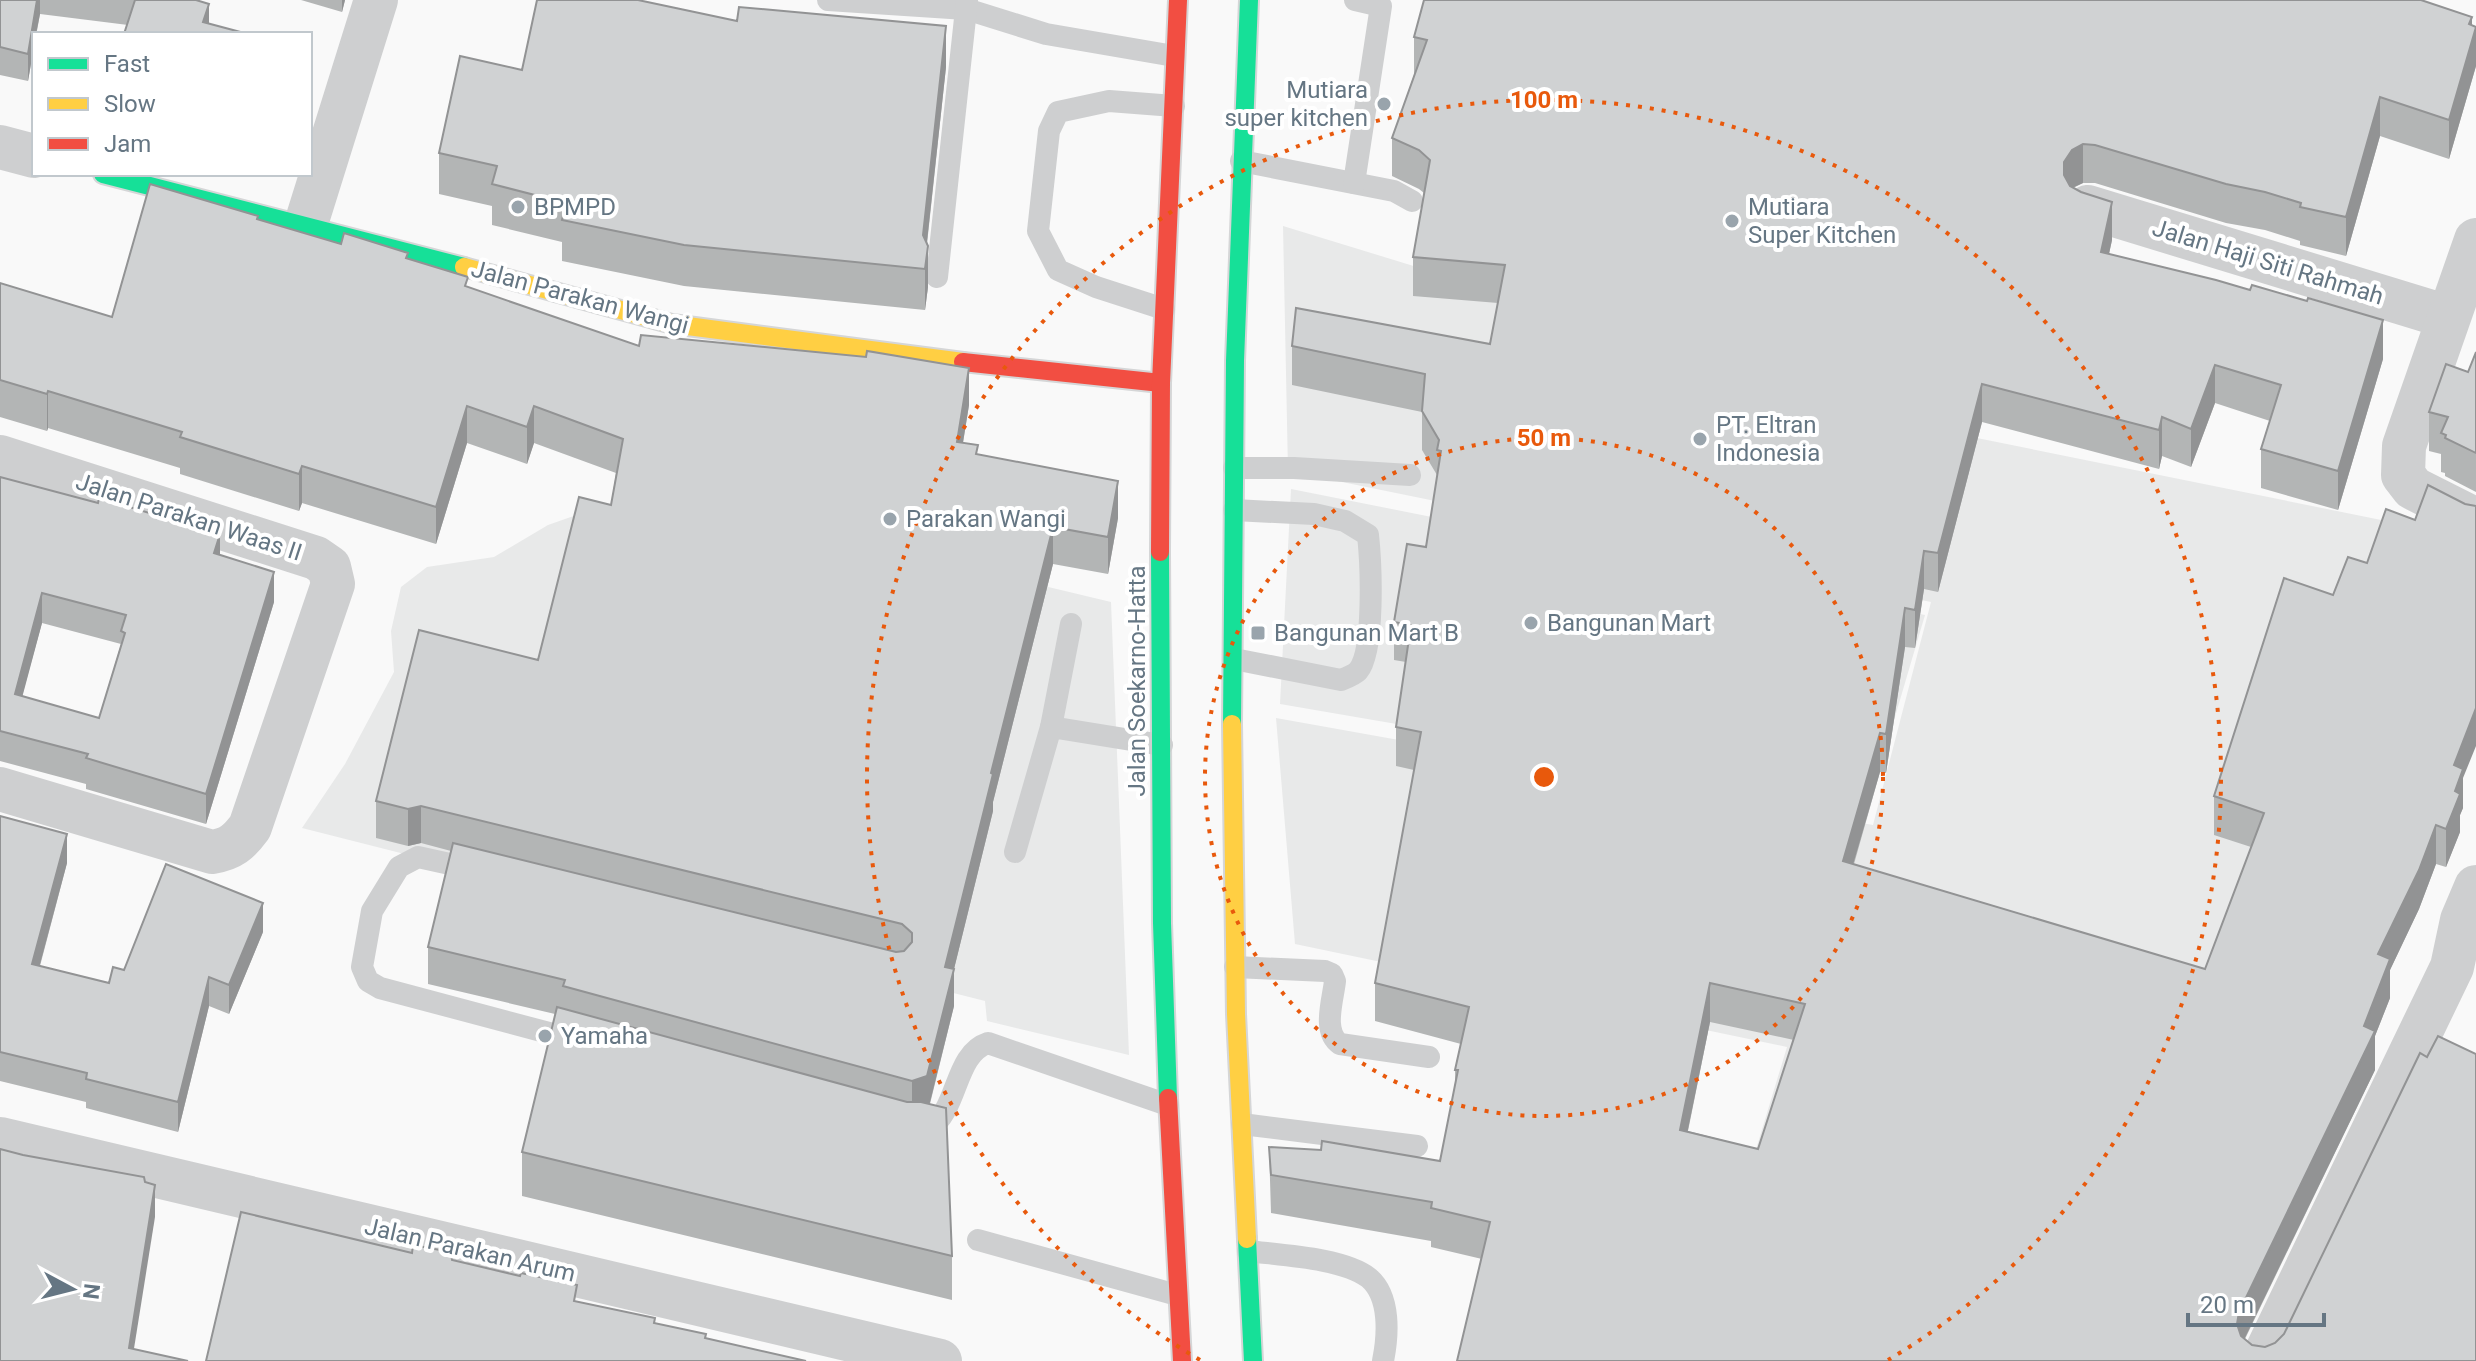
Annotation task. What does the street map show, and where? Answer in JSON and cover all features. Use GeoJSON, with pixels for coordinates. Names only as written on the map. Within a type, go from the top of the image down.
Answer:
{"type":"FeatureCollection","features":[{"type":"Feature","properties":{"kind":"main road","name":"Jalan Soekarno-Hatta"},"geometry":{"type":"LineString","coordinates":[[1178,0],[1161,383],[1162,923],[1182,1361]]}},
{"type":"Feature","properties":{"kind":"main road"},"geometry":{"type":"LineString","coordinates":[[1249,0],[1241,161],[1234,468],[1234,659],[1235,967],[1253,1361]]}},
{"type":"Feature","properties":{"kind":"main road","name":"Jalan Parakan Wangi"},"geometry":{"type":"LineString","coordinates":[[111,176],[672,324],[933,359],[1161,383]]}},
{"type":"Feature","properties":{"kind":"street"},"geometry":{"type":"LineString","coordinates":[[305,227],[376,0]]}},
{"type":"Feature","properties":{"kind":"street"},"geometry":{"type":"LineString","coordinates":[[0,147],[32,155]]}},
{"type":"Feature","properties":{"kind":"street","name":"Jalan Haji Siti Rahmah"},"geometry":{"type":"LineString","coordinates":[[2088,207],[2448,317]]}},
{"type":"Feature","properties":{"kind":"street"},"geometry":{"type":"LineString","coordinates":[[2476,240],[2404,446],[2403,475],[2413,488],[2476,520]]}},
{"type":"Feature","properties":{"kind":"street","name":"Jalan Parakan Waas II"},"geometry":{"type":"LineString","coordinates":[[0,457],[316,558],[329,567],[333,584],[250,827],[228,849],[212,852],[0,789]]}},
{"type":"Feature","properties":{"kind":"street"},"geometry":{"type":"LineString","coordinates":[[2262,1361],[2469,930]]}},
{"type":"Feature","properties":{"kind":"street","name":"Jalan Parakan Arum"},"geometry":{"type":"LineString","coordinates":[[0,1139],[940,1361]]}},
{"type":"Feature","properties":{"kind":"lane"},"geometry":{"type":"LineString","coordinates":[[828,0],[967,5],[1046,34],[1174,56]]}},
{"type":"Feature","properties":{"kind":"lane"},"geometry":{"type":"LineString","coordinates":[[1354,183],[1381,6],[1355,0]]}},
{"type":"Feature","properties":{"kind":"lane"},"geometry":{"type":"LineString","coordinates":[[937,277],[967,5]]}},
{"type":"Feature","properties":{"kind":"lane"},"geometry":{"type":"LineString","coordinates":[[1164,309],[1096,287],[1058,270],[1038,231],[1049,131],[1058,112],[1109,101],[1174,106]]}},
{"type":"Feature","properties":{"kind":"lane"},"geometry":{"type":"LineString","coordinates":[[1241,161],[1394,191],[1412,201]]}},
{"type":"Feature","properties":{"kind":"lane"},"geometry":{"type":"LineString","coordinates":[[1234,468],[1410,475]]}},
{"type":"Feature","properties":{"kind":"lane"},"geometry":{"type":"LineString","coordinates":[[1234,510],[1314,514],[1345,521],[1368,535],[1371,558],[1368,652],[1357,672],[1341,680],[1234,659]]}},
{"type":"Feature","properties":{"kind":"lane"},"geometry":{"type":"LineString","coordinates":[[1015,852],[1051,727],[1071,624]]}},
{"type":"Feature","properties":{"kind":"lane"},"geometry":{"type":"LineString","coordinates":[[1051,727],[1162,745]]}},
{"type":"Feature","properties":{"kind":"lane"},"geometry":{"type":"LineString","coordinates":[[496,874],[418,857],[399,867],[372,911],[362,967],[368,981],[380,988],[596,1046]]}},
{"type":"Feature","properties":{"kind":"lane"},"geometry":{"type":"LineString","coordinates":[[1235,967],[1325,971],[1332,974],[1335,981],[1330,1029],[1332,1039],[1340,1044],[1429,1057]]}},
{"type":"Feature","properties":{"kind":"lane"},"geometry":{"type":"LineString","coordinates":[[911,1132],[930,1129],[943,1118],[968,1059],[978,1047],[988,1043],[1168,1105]]}},
{"type":"Feature","properties":{"kind":"lane"},"geometry":{"type":"LineString","coordinates":[[1242,1124],[1417,1146]]}},
{"type":"Feature","properties":{"kind":"lane"},"geometry":{"type":"LineString","coordinates":[[978,1240],[1177,1295]]}},
{"type":"Feature","properties":{"kind":"lane"},"geometry":{"type":"LineString","coordinates":[[1248,1251],[1342,1265],[1369,1279],[1381,1297],[1388,1333],[1383,1361]]}},
{"type":"Feature","properties":{"kind":"shaded area"},"geometry":{"type":"Polygon","coordinates":[[[1283,226],[1972,437],[2391,522],[2148,1361],[1701,1331],[1787,1047],[1295,944],[1276,718],[1873,825],[1931,602],[1288,471],[1283,226]]]}},
{"type":"Feature","properties":{"kind":"shaded area","name":"Bangunan Mart"},"geometry":{"type":"Polygon","coordinates":[[[1291,489],[1925,615],[1869,805],[1280,704],[1291,489]]]}},
{"type":"Feature","properties":{"kind":"shaded area"},"geometry":{"type":"Polygon","coordinates":[[[585,512],[807,529],[1111,602],[1129,1055],[987,1021],[985,1001],[302,828],[345,764],[394,672],[391,631],[401,587],[427,567],[494,557],[548,525],[585,512]]]}},
{"type":"Feature","properties":{"kind":"building"},"geometry":{"type":"Polygon","coordinates":[[[0,0],[37,0],[28,54],[0,47],[0,0]]]}},
{"type":"Feature","properties":{"kind":"building"},"geometry":{"type":"Polygon","coordinates":[[[135,0],[196,0],[209,4],[203,22],[240,32],[125,32],[135,0]]]}},
{"type":"Feature","properties":{"kind":"building"},"geometry":{"type":"Polygon","coordinates":[[[537,0],[638,0],[737,21],[739,7],[946,26],[923,235],[928,246],[925,269],[684,245],[562,220],[566,203],[492,184],[497,166],[439,153],[460,56],[522,70],[537,0]]]}},
{"type":"Feature","properties":{"kind":"building"},"geometry":{"type":"Polygon","coordinates":[[[1424,0],[2421,0],[2472,17],[2469,24],[2476,27],[2449,120],[2380,97],[2346,217],[2300,207],[2301,203],[2265,192],[2226,184],[2095,145],[2083,144],[2072,150],[2064,162],[2064,175],[2070,186],[2112,202],[2101,252],[2250,290],[2252,285],[2307,301],[2308,298],[2383,320],[2338,471],[2261,449],[2281,385],[2215,365],[2191,429],[2162,417],[2159,430],[1982,384],[1938,553],[1924,551],[1915,610],[1905,608],[1886,734],[1880,733],[1843,861],[2205,969],[2264,813],[2214,796],[2284,578],[2333,595],[2348,557],[2367,563],[2386,509],[2415,520],[2428,485],[2465,504],[2476,506],[2476,708],[2454,765],[2463,769],[2455,791],[2460,794],[2446,829],[2436,825],[2419,870],[2378,954],[2390,959],[2364,1026],[2375,1031],[2239,1312],[2237,1324],[2241,1336],[2252,1345],[2265,1347],[2284,1334],[2420,1053],[2427,1057],[2438,1036],[2476,1054],[2476,1361],[1457,1361],[1490,1222],[1431,1208],[1432,1202],[1271,1175],[1269,1147],[1321,1150],[1322,1141],[1440,1161],[1469,1007],[1375,983],[1421,732],[1396,727],[1411,625],[1394,622],[1407,544],[1426,547],[1441,451],[1437,450],[1439,440],[1422,411],[1425,374],[1292,346],[1296,308],[1490,344],[1505,265],[1413,257],[1430,160],[1419,150],[1392,138],[1427,40],[1414,37],[1424,0]],[[1710,983],[1680,1130],[1758,1149],[1805,1004],[1710,983]]]}},
{"type":"Feature","properties":{"kind":"building"},"geometry":{"type":"Polygon","coordinates":[[[150,184],[341,244],[344,233],[408,253],[406,258],[468,277],[465,286],[639,346],[641,335],[866,357],[867,351],[969,368],[957,442],[978,445],[976,454],[1118,481],[1108,537],[1053,527],[945,967],[954,969],[927,1076],[912,1081],[563,986],[565,980],[428,947],[453,843],[896,952],[904,951],[912,942],[912,933],[902,924],[421,806],[408,809],[376,801],[419,630],[538,660],[579,497],[611,505],[623,439],[534,406],[527,427],[467,406],[436,507],[302,466],[299,474],[180,437],[182,432],[48,391],[47,394],[0,380],[0,283],[112,317],[150,184]]]}},
{"type":"Feature","properties":{"kind":"building"},"geometry":{"type":"Polygon","coordinates":[[[2476,352],[2476,453],[2445,438],[2446,435],[2441,433],[2448,417],[2429,412],[2446,364],[2468,372],[2476,352]]]}},
{"type":"Feature","properties":{"kind":"building"},"geometry":{"type":"Polygon","coordinates":[[[0,477],[98,503],[99,498],[220,534],[214,553],[274,572],[206,794],[86,758],[88,754],[0,731],[0,477]],[[42,593],[15,694],[99,718],[125,633],[121,631],[126,615],[42,593]]]}},
{"type":"Feature","properties":{"kind":"building"},"geometry":{"type":"Polygon","coordinates":[[[0,816],[67,834],[32,964],[109,983],[113,967],[124,970],[166,864],[263,903],[229,985],[209,977],[178,1102],[86,1079],[87,1073],[0,1052],[0,816]]]}},
{"type":"Feature","properties":{"kind":"building"},"geometry":{"type":"Polygon","coordinates":[[[557,1007],[907,1102],[946,1108],[952,1256],[522,1152],[557,1007]]]}},
{"type":"Feature","properties":{"kind":"building"},"geometry":{"type":"Polygon","coordinates":[[[0,1149],[144,1177],[145,1182],[155,1185],[129,1348],[188,1361],[0,1361],[0,1149]]]}},
{"type":"Feature","properties":{"kind":"building"},"geometry":{"type":"Polygon","coordinates":[[[241,1212],[412,1253],[413,1245],[451,1252],[452,1260],[577,1285],[574,1301],[655,1318],[654,1323],[706,1334],[705,1338],[806,1361],[206,1361],[241,1212]]]}},
{"type":"Feature","properties":{"kind":"traffic: fast"},"geometry":{"type":"LineString","coordinates":[[1232,724],[1235,361],[1249,0]]}},
{"type":"Feature","properties":{"kind":"traffic: fast"},"geometry":{"type":"LineString","coordinates":[[111,176],[464,267]]}},
{"type":"Feature","properties":{"kind":"traffic: fast"},"geometry":{"type":"LineString","coordinates":[[1160,552],[1162,923],[1168,1098]]}},
{"type":"Feature","properties":{"kind":"traffic: fast"},"geometry":{"type":"LineString","coordinates":[[1247,1239],[1253,1361]]}},
{"type":"Feature","properties":{"kind":"traffic: slow"},"geometry":{"type":"LineString","coordinates":[[464,267],[672,324],[963,362]]}},
{"type":"Feature","properties":{"kind":"traffic: slow"},"geometry":{"type":"LineString","coordinates":[[1232,724],[1236,1014],[1247,1239]]}},
{"type":"Feature","properties":{"kind":"traffic: jam"},"geometry":{"type":"LineString","coordinates":[[1160,552],[1161,383],[1178,0]]}},
{"type":"Feature","properties":{"kind":"traffic: jam"},"geometry":{"type":"LineString","coordinates":[[963,362],[1161,383]]}},
{"type":"Feature","properties":{"kind":"traffic: jam"},"geometry":{"type":"LineString","coordinates":[[1168,1098],[1182,1361]]}},
{"type":"Feature","properties":{"kind":"place","name":"Mutiara super kitchen"},"geometry":{"type":"Point","coordinates":[1384,104]}},
{"type":"Feature","properties":{"kind":"place","name":"BPMPD"},"geometry":{"type":"Point","coordinates":[518,207]}},
{"type":"Feature","properties":{"kind":"place","name":"Mutiara Super Kitchen"},"geometry":{"type":"Point","coordinates":[1732,221]}},
{"type":"Feature","properties":{"kind":"place","name":"PT. Eltran Indonesia"},"geometry":{"type":"Point","coordinates":[1700,439]}},
{"type":"Feature","properties":{"kind":"place","name":"Parakan Wangi"},"geometry":{"type":"Point","coordinates":[890,519]}},
{"type":"Feature","properties":{"kind":"place","name":"Bangunan Mart"},"geometry":{"type":"Point","coordinates":[1531,623]}},
{"type":"Feature","properties":{"kind":"place","name":"Bangunan Mart B"},"geometry":{"type":"Point","coordinates":[1258,633]}},
{"type":"Feature","properties":{"kind":"place","name":"Yamaha"},"geometry":{"type":"Point","coordinates":[545,1036]}}]}
